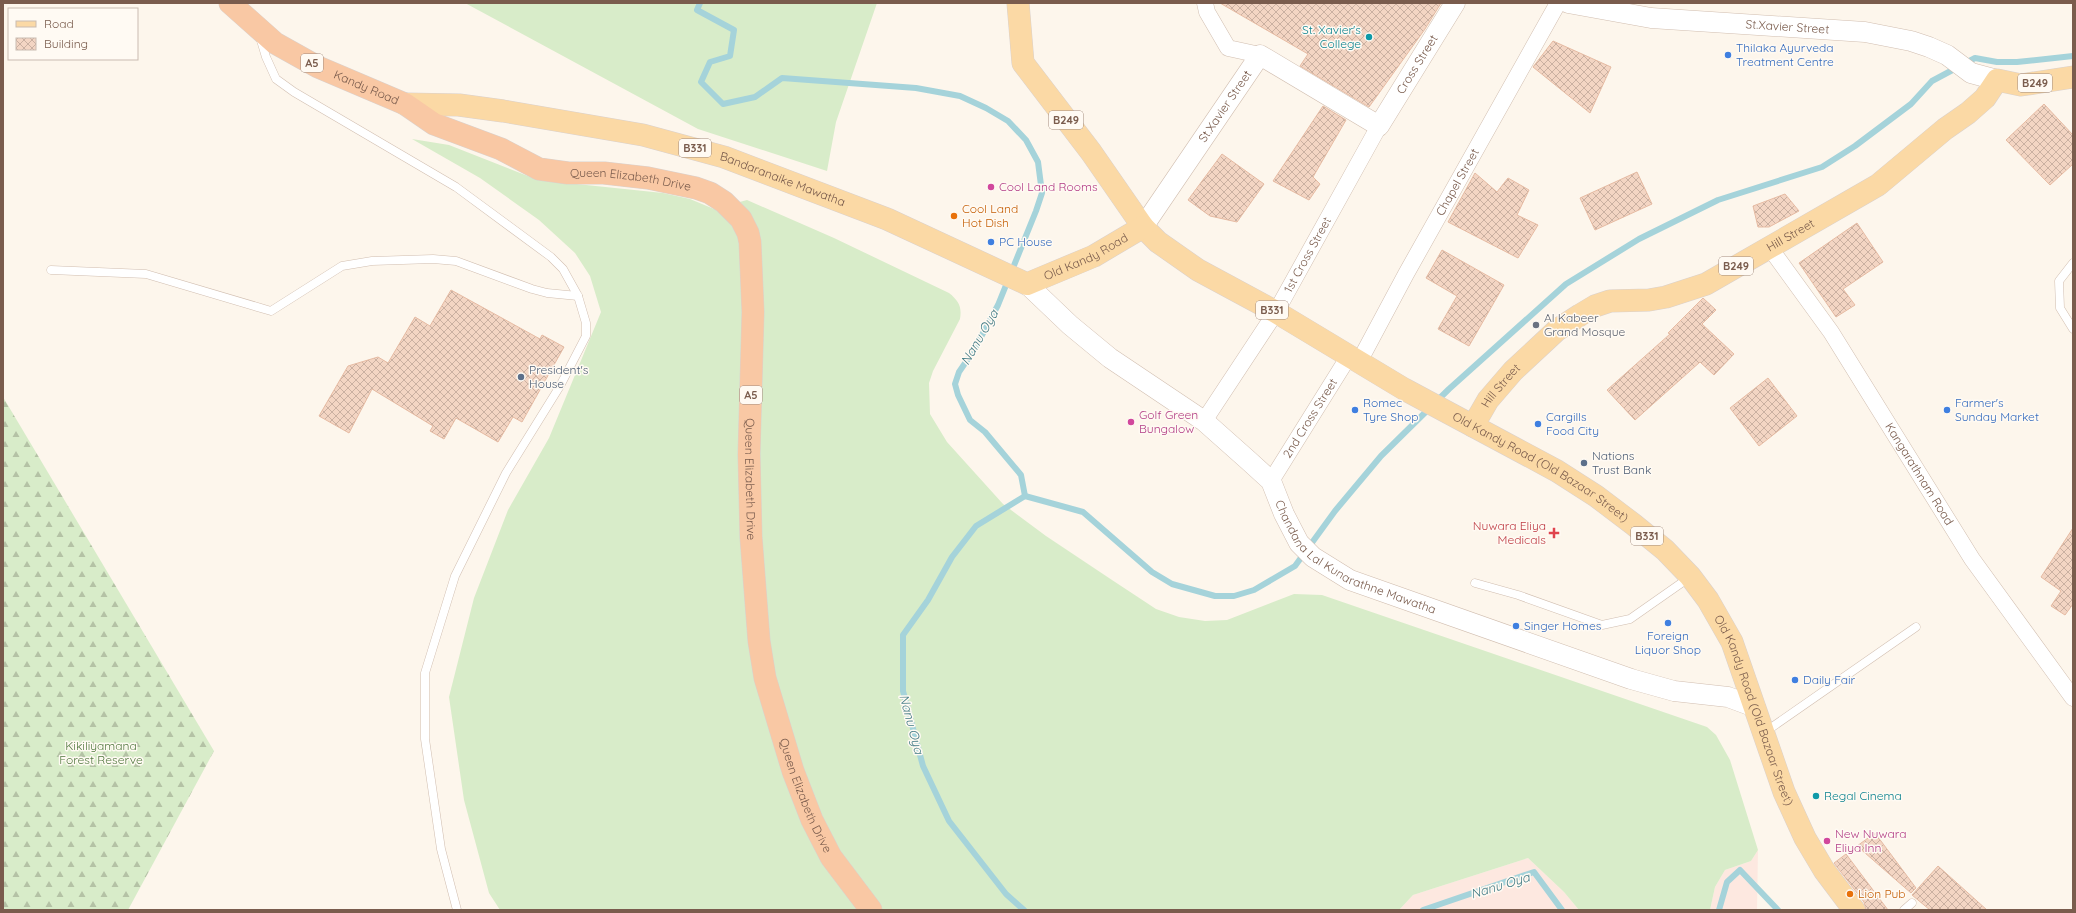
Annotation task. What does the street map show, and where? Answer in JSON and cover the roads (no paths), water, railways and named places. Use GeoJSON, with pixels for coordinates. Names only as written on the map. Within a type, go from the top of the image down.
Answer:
{"type":"FeatureCollection","features":[{"type":"Feature","properties":{"kind":"highway","name":"Kandy Road"},"geometry":{"type":"LineString","coordinates":[[230,3],[259,30],[275,42],[318,67],[405,104]]}},
{"type":"Feature","properties":{"kind":"highway","name":"Queen Elizabeth Drive"},"geometry":{"type":"LineString","coordinates":[[405,104],[420,116],[434,124],[501,149],[539,169],[568,173],[624,175],[696,188],[710,193],[724,202],[745,226],[750,242],[753,312],[749,454],[751,537],[759,641],[765,678],[793,771],[812,820],[831,857],[871,910]]}},
{"type":"Feature","properties":{"kind":"main road","name":"B249"},"geometry":{"type":"LineString","coordinates":[[1018,3],[1023,63],[1091,152],[1143,227]]}},
{"type":"Feature","properties":{"kind":"main road","name":"B249"},"geometry":{"type":"LineString","coordinates":[[1997,80],[2020,85],[2073,77]]}},
{"type":"Feature","properties":{"kind":"main road","name":"Hill Street"},"geometry":{"type":"LineString","coordinates":[[1465,422],[1488,400],[1513,371],[1557,330],[1580,315],[1595,306],[1610,301],[1649,300],[1684,292],[1706,284],[1770,248],[1878,185],[1945,129],[1968,114],[1985,98],[1997,80]]}},
{"type":"Feature","properties":{"kind":"main road","name":"Bandaranaike Mawatha"},"geometry":{"type":"LineString","coordinates":[[405,104],[459,105],[643,135],[688,146],[724,157],[887,219],[1024,282]]}},
{"type":"Feature","properties":{"kind":"main road","name":"Old Kandy Road"},"geometry":{"type":"LineString","coordinates":[[1024,282],[1094,256],[1143,227]]}},
{"type":"Feature","properties":{"kind":"main road","name":"Old Kandy Road (Old Bazaar Street)"},"geometry":{"type":"LineString","coordinates":[[1143,227],[1171,253],[1276,312],[1404,389],[1558,471],[1596,496],[1665,550],[1690,576],[1708,600],[1732,642],[1765,732],[1784,792],[1805,838],[1824,870],[1854,910]]}},
{"type":"Feature","properties":{"kind":"street","name":"St.Xavier Street"},"geometry":{"type":"LineString","coordinates":[[1143,227],[1260,55],[1228,48],[1207,12],[1205,3]]}},
{"type":"Feature","properties":{"kind":"street","name":"Cross Street"},"geometry":{"type":"LineString","coordinates":[[1379,126],[1455,3]]}},
{"type":"Feature","properties":{"kind":"street","name":"Chapel Street"},"geometry":{"type":"LineString","coordinates":[[1354,359],[1406,274],[1558,3]]}},
{"type":"Feature","properties":{"kind":"street","name":"St.Xavier Street"},"geometry":{"type":"LineString","coordinates":[[1568,3],[1651,18],[1865,32],[1911,41],[1929,47],[1947,55],[1971,73],[1997,80]]}},
{"type":"Feature","properties":{"kind":"street"},"geometry":{"type":"LineString","coordinates":[[1260,55],[1379,126]]}},
{"type":"Feature","properties":{"kind":"street","name":"1st Cross Street"},"geometry":{"type":"LineString","coordinates":[[1204,421],[1276,312],[1379,126]]}},
{"type":"Feature","properties":{"kind":"street","name":"Kangarathnam Road"},"geometry":{"type":"LineString","coordinates":[[1770,248],[1831,332],[1972,559],[2073,698]]}},
{"type":"Feature","properties":{"kind":"street","name":"Chandana Lal Kunarathne Mawatha"},"geometry":{"type":"LineString","coordinates":[[1024,282],[1070,325],[1110,358],[1204,421],[1271,481],[1300,543],[1313,557],[1350,580],[1596,668],[1674,691],[1728,698],[1755,707]]}},
{"type":"Feature","properties":{"kind":"street","name":"2nd Cross Street"},"geometry":{"type":"LineString","coordinates":[[1271,481],[1354,359]]}},
{"type":"Feature","properties":{"kind":"lane"},"geometry":{"type":"LineString","coordinates":[[259,30],[266,57],[276,79],[294,92],[456,187],[551,257],[563,269],[578,296],[586,323],[586,336],[581,347],[560,386],[506,473],[455,576],[425,673],[425,739],[441,849],[457,910]]}},
{"type":"Feature","properties":{"kind":"lane"},"geometry":{"type":"LineString","coordinates":[[51,270],[146,274],[272,310],[342,266],[372,261],[434,259],[456,261],[532,289],[547,293],[578,296]]}},
{"type":"Feature","properties":{"kind":"lane"},"geometry":{"type":"LineString","coordinates":[[2073,263],[2059,281],[2060,308],[2073,329]]}},
{"type":"Feature","properties":{"kind":"lane"},"geometry":{"type":"LineString","coordinates":[[1476,583],[1518,594],[1602,625],[1630,619],[1690,576]]}},
{"type":"Feature","properties":{"kind":"lane"},"geometry":{"type":"LineString","coordinates":[[1765,732],[1916,627]]}},
{"type":"Feature","properties":{"kind":"lane"},"geometry":{"type":"LineString","coordinates":[[1904,910],[1912,903]]}},
{"type":"Feature","properties":{"kind":"waterway","name":"Nanu Oya"},"geometry":{"type":"LineString","coordinates":[[700,3],[697,10],[734,30],[730,56],[710,62],[701,82],[723,104],[755,97],[782,78],[916,88],[960,96],[986,108],[1008,121],[1026,140],[1038,162],[1042,193],[998,305],[974,350],[959,372],[955,384],[958,395],[970,420],[985,432],[1021,475],[1025,496]]}},
{"type":"Feature","properties":{"kind":"waterway"},"geometry":{"type":"LineString","coordinates":[[1025,496],[1083,512],[1152,572],[1172,584],[1215,596],[1234,596],[1254,590],[1295,566],[1335,511],[1381,456],[1449,389],[1566,284],[1639,239],[1718,200],[1822,167],[1855,146],[1911,104],[1932,81],[1975,58],[1997,62],[2017,62],[2073,56]]}},
{"type":"Feature","properties":{"kind":"waterway","name":"Nanu Oya"},"geometry":{"type":"LineString","coordinates":[[1024,910],[1006,894],[949,821],[923,766],[903,691],[903,635],[928,600],[952,557],[976,526],[1025,496]]}},
{"type":"Feature","properties":{"kind":"waterway","name":"Nanu Oya"},"geometry":{"type":"LineString","coordinates":[[1719,910],[1727,882],[1740,870],[1778,910]]}},
{"type":"Feature","properties":{"kind":"waterway","name":"Nanu Oya"},"geometry":{"type":"LineString","coordinates":[[1423,910],[1534,872],[1562,910]]}},
{"type":"Feature","properties":{"kind":"place","name":"St. Xavier's College"},"geometry":{"type":"Point","coordinates":[1369,37]}},
{"type":"Feature","properties":{"kind":"place","name":"Thilaka Ayurveda Treatment Centre"},"geometry":{"type":"Point","coordinates":[1728,55]}},
{"type":"Feature","properties":{"kind":"place","name":"Cool Land Rooms"},"geometry":{"type":"Point","coordinates":[991,187]}},
{"type":"Feature","properties":{"kind":"place","name":"Cool Land Hot Dish"},"geometry":{"type":"Point","coordinates":[954,216]}},
{"type":"Feature","properties":{"kind":"place","name":"PC House"},"geometry":{"type":"Point","coordinates":[991,242]}},
{"type":"Feature","properties":{"kind":"place","name":"Al Kabeer Grand Mosque"},"geometry":{"type":"Point","coordinates":[1536,325]}},
{"type":"Feature","properties":{"kind":"place","name":"President's House"},"geometry":{"type":"Point","coordinates":[521,377]}},
{"type":"Feature","properties":{"kind":"place","name":"Romec Tyre Shop"},"geometry":{"type":"Point","coordinates":[1355,410]}},
{"type":"Feature","properties":{"kind":"place","name":"Farmer's Sunday Market"},"geometry":{"type":"Point","coordinates":[1947,410]}},
{"type":"Feature","properties":{"kind":"place","name":"Golf Green Bungalow"},"geometry":{"type":"Point","coordinates":[1131,422]}},
{"type":"Feature","properties":{"kind":"place","name":"Cargills Food City"},"geometry":{"type":"Point","coordinates":[1538,424]}},
{"type":"Feature","properties":{"kind":"place","name":"Nations Trust Bank"},"geometry":{"type":"Point","coordinates":[1584,463]}},
{"type":"Feature","properties":{"kind":"place","name":"Nuwara Eliya Medicals"},"geometry":{"type":"Point","coordinates":[1554,533]}},
{"type":"Feature","properties":{"kind":"place","name":"Foreign Liquor Shop"},"geometry":{"type":"Point","coordinates":[1668,623]}},
{"type":"Feature","properties":{"kind":"place","name":"Singer Homes"},"geometry":{"type":"Point","coordinates":[1516,626]}},
{"type":"Feature","properties":{"kind":"place","name":"Daily Fair"},"geometry":{"type":"Point","coordinates":[1795,680]}},
{"type":"Feature","properties":{"kind":"place","name":"Regal Cinema"},"geometry":{"type":"Point","coordinates":[1816,796]}},
{"type":"Feature","properties":{"kind":"place","name":"New Nuwara Eliya Inn"},"geometry":{"type":"Point","coordinates":[1827,841]}},
{"type":"Feature","properties":{"kind":"place","name":"Lion Pub"},"geometry":{"type":"Point","coordinates":[1850,894]}},
{"type":"Feature","properties":{"kind":"park label","name":"Kikiliyamana Forest Reserve"},"geometry":{"type":"Point","coordinates":[101,753]}}]}
